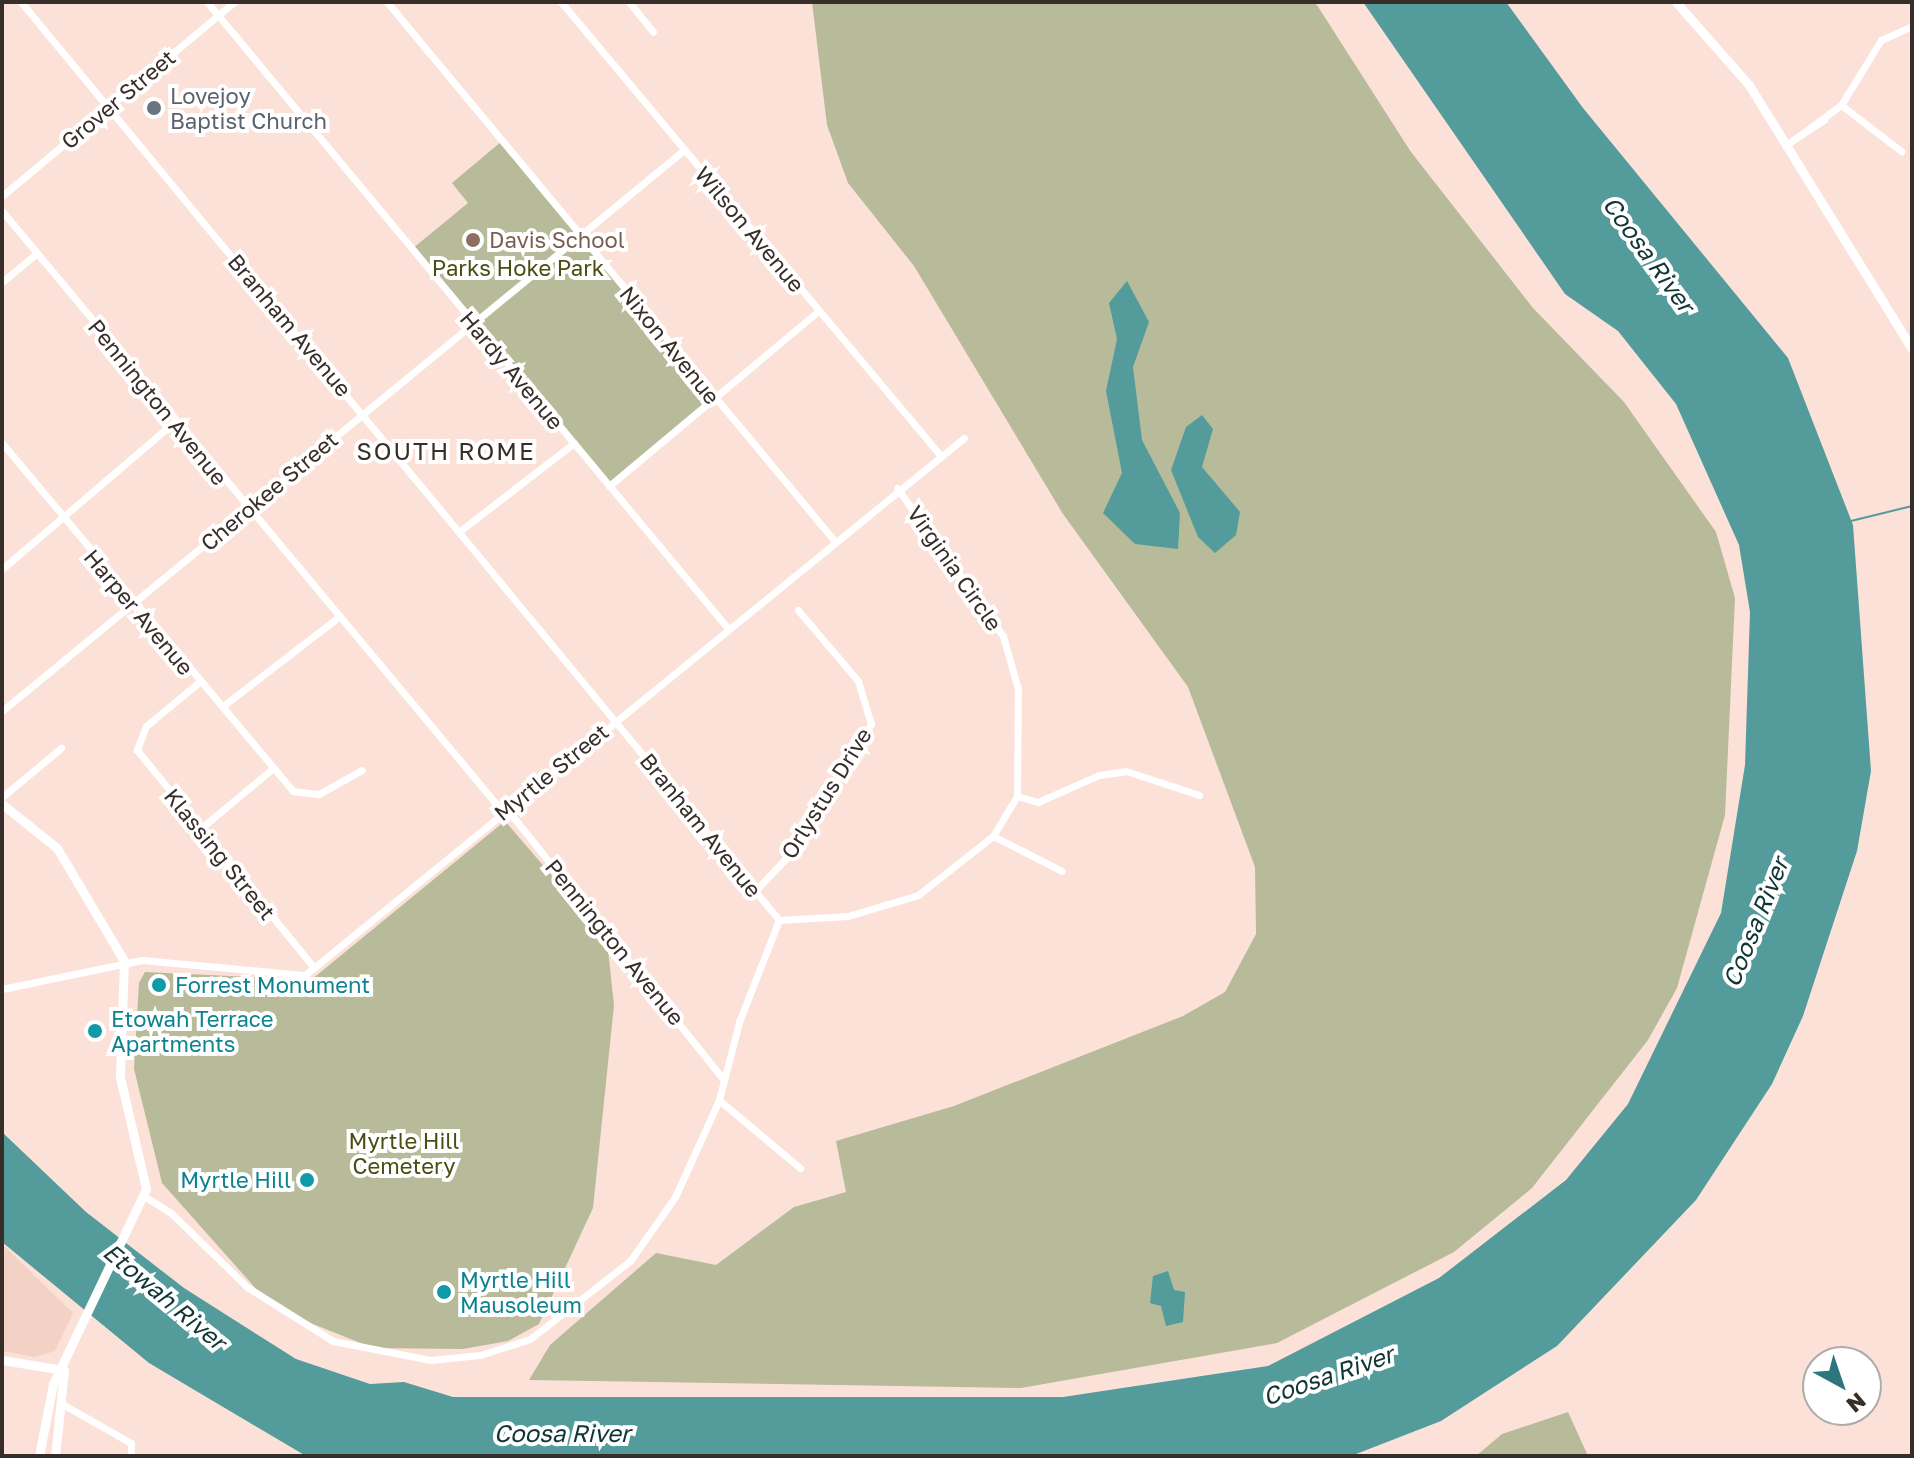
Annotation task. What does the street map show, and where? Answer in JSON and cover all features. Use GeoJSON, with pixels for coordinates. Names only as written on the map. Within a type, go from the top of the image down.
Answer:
{"type":"FeatureCollection","features":[{"type":"Feature","properties":{"kind":"main road"},"geometry":{"type":"LineString","coordinates":[[1676,2],[1749,85],[1912,349]]}},
{"type":"Feature","properties":{"kind":"main road"},"geometry":{"type":"LineString","coordinates":[[2,804],[57,848],[124,961],[120,1077],[144,1196],[75,1338],[64,1370],[64,1405],[55,1456]]}},
{"type":"Feature","properties":{"kind":"main road"},"geometry":{"type":"LineString","coordinates":[[2,1360],[64,1370]]}},
{"type":"Feature","properties":{"kind":"main road"},"geometry":{"type":"LineString","coordinates":[[39,1456],[53,1384],[64,1370]]}},
{"type":"Feature","properties":{"kind":"street","name":"Branham Avenue"},"geometry":{"type":"LineString","coordinates":[[21,2],[779,920]]}},
{"type":"Feature","properties":{"kind":"street","name":"Hardy Avenue"},"geometry":{"type":"LineString","coordinates":[[207,2],[726,626]]}},
{"type":"Feature","properties":{"kind":"street","name":"Grover Street"},"geometry":{"type":"LineString","coordinates":[[2,196],[234,2]]}},
{"type":"Feature","properties":{"kind":"street","name":"Nixon Avenue"},"geometry":{"type":"LineString","coordinates":[[387,2],[833,539]]}},
{"type":"Feature","properties":{"kind":"street","name":"Wilson Avenue"},"geometry":{"type":"LineString","coordinates":[[562,2],[940,455]]}},
{"type":"Feature","properties":{"kind":"street"},"geometry":{"type":"LineString","coordinates":[[629,2],[653,32]]}},
{"type":"Feature","properties":{"kind":"street"},"geometry":{"type":"LineString","coordinates":[[1788,144],[1841,105],[1881,40],[1912,26]]}},
{"type":"Feature","properties":{"kind":"street"},"geometry":{"type":"LineString","coordinates":[[1841,105],[1901,151]]}},
{"type":"Feature","properties":{"kind":"street","name":"Cherokee Street"},"geometry":{"type":"LineString","coordinates":[[2,711],[249,511],[362,412],[578,233],[684,150]]}},
{"type":"Feature","properties":{"kind":"street","name":"Pennington Avenue"},"geometry":{"type":"LineString","coordinates":[[2,211],[336,619],[504,809],[722,1078]]}},
{"type":"Feature","properties":{"kind":"street"},"geometry":{"type":"LineString","coordinates":[[2,282],[37,253]]}},
{"type":"Feature","properties":{"kind":"street"},"geometry":{"type":"LineString","coordinates":[[609,486],[818,311]]}},
{"type":"Feature","properties":{"kind":"street"},"geometry":{"type":"LineString","coordinates":[[2,569],[174,422]]}},
{"type":"Feature","properties":{"kind":"street","name":"Myrtle Street"},"geometry":{"type":"LineString","coordinates":[[314,968],[726,626],[964,438]]}},
{"type":"Feature","properties":{"kind":"street","name":"Harper Avenue"},"geometry":{"type":"LineString","coordinates":[[2,443],[131,605],[198,683],[223,706],[280,777],[304,796],[362,770]]}},
{"type":"Feature","properties":{"kind":"street"},"geometry":{"type":"LineString","coordinates":[[460,531],[574,443]]}},
{"type":"Feature","properties":{"kind":"street","name":"Virginia Circle"},"geometry":{"type":"LineString","coordinates":[[897,488],[1003,636],[1018,689],[1017,796]]}},
{"type":"Feature","properties":{"kind":"street","name":"Orlystus Drive"},"geometry":{"type":"LineString","coordinates":[[754,892],[790,854],[871,724],[858,681],[798,610]]}},
{"type":"Feature","properties":{"kind":"street"},"geometry":{"type":"LineString","coordinates":[[223,706],[336,619]]}},
{"type":"Feature","properties":{"kind":"street","name":"Klassing Street"},"geometry":{"type":"LineString","coordinates":[[198,683],[138,736],[137,750],[314,968]]}},
{"type":"Feature","properties":{"kind":"street"},"geometry":{"type":"LineString","coordinates":[[2,797],[61,748]]}},
{"type":"Feature","properties":{"kind":"street"},"geometry":{"type":"LineString","coordinates":[[200,829],[272,769]]}},
{"type":"Feature","properties":{"kind":"street"},"geometry":{"type":"LineString","coordinates":[[144,1196],[247,1287],[322,1336],[393,1358],[480,1355],[539,1334],[630,1261],[675,1197],[719,1100],[722,1078],[779,920],[848,916],[918,895],[993,836],[1017,796],[1038,802],[1090,778],[1126,771],[1199,795]]}},
{"type":"Feature","properties":{"kind":"street"},"geometry":{"type":"LineString","coordinates":[[993,836],[1062,871]]}},
{"type":"Feature","properties":{"kind":"street"},"geometry":{"type":"LineString","coordinates":[[2,989],[124,961],[305,975],[314,968]]}},
{"type":"Feature","properties":{"kind":"street"},"geometry":{"type":"LineString","coordinates":[[719,1100],[800,1168]]}},
{"type":"Feature","properties":{"kind":"street"},"geometry":{"type":"LineString","coordinates":[[64,1405],[133,1445],[131,1456]]}},
{"type":"Feature","properties":{"kind":"shaded area"},"geometry":{"type":"Polygon","coordinates":[[[2,1244],[73,1313],[55,1351],[35,1357],[2,1351],[2,1244]]]}},
{"type":"Feature","properties":{"kind":"green space"},"geometry":{"type":"Polygon","coordinates":[[[812,2],[1315,2],[1411,152],[1533,308],[1624,402],[1716,532],[1735,598],[1725,815],[1677,988],[1648,1040],[1532,1188],[1454,1252],[1277,1343],[1021,1388],[529,1380],[550,1345],[656,1253],[716,1265],[794,1207],[846,1192],[836,1141],[954,1106],[1183,1016],[1225,992],[1256,934],[1255,867],[1188,687],[1063,514],[914,266],[848,183],[827,125],[812,2]]]}},
{"type":"Feature","properties":{"kind":"green space","name":"Parks Hoke Park"},"geometry":{"type":"Polygon","coordinates":[[[502,141],[714,399],[609,486],[412,249],[468,203],[452,183],[502,141]]]}},
{"type":"Feature","properties":{"kind":"green space","name":"Myrtle Hill Cemetery"},"geometry":{"type":"Polygon","coordinates":[[[505,821],[607,940],[614,1005],[593,1208],[539,1324],[508,1341],[463,1349],[373,1348],[308,1322],[258,1291],[162,1183],[134,1069],[139,983],[145,972],[311,980],[505,821]]]}},
{"type":"Feature","properties":{"kind":"green space"},"geometry":{"type":"Polygon","coordinates":[[[1568,1412],[1588,1456],[1476,1456],[1502,1434],[1568,1412]]]}},
{"type":"Feature","properties":{"kind":"water"},"geometry":{"type":"Polygon","coordinates":[[[1363,2],[1506,2],[1583,108],[1788,358],[1853,525],[1871,771],[1857,851],[1803,1016],[1772,1084],[1696,1200],[1557,1346],[1441,1421],[1351,1456],[306,1456],[149,1363],[2,1242],[2,1132],[86,1212],[184,1288],[296,1359],[370,1384],[404,1382],[453,1397],[1063,1397],[1268,1366],[1439,1278],[1566,1180],[1628,1104],[1721,913],[1745,765],[1750,612],[1739,545],[1676,404],[1618,331],[1565,294],[1363,2]]]}},
{"type":"Feature","properties":{"kind":"water"},"geometry":{"type":"Polygon","coordinates":[[[1127,281],[1149,322],[1133,367],[1142,440],[1180,513],[1178,549],[1135,544],[1103,513],[1122,473],[1106,391],[1117,339],[1109,303],[1127,281]]]}},
{"type":"Feature","properties":{"kind":"water"},"geometry":{"type":"Polygon","coordinates":[[[1202,415],[1213,429],[1202,467],[1240,512],[1236,535],[1215,553],[1198,537],[1171,470],[1186,427],[1202,415]]]}},
{"type":"Feature","properties":{"kind":"water"},"geometry":{"type":"Polygon","coordinates":[[[1168,1271],[1174,1290],[1185,1292],[1183,1322],[1166,1326],[1161,1306],[1150,1303],[1153,1276],[1168,1271]]]}},
{"type":"Feature","properties":{"kind":"waterway"},"geometry":{"type":"LineString","coordinates":[[1851,521],[1912,506]]}},
{"type":"Feature","properties":{"kind":"place","name":"Lovejoy Baptist Church"},"geometry":{"type":"Point","coordinates":[154,108]}},
{"type":"Feature","properties":{"kind":"place","name":"Davis School"},"geometry":{"type":"Point","coordinates":[473,240]}},
{"type":"Feature","properties":{"kind":"place","name":"Forrest Monument"},"geometry":{"type":"Point","coordinates":[159,985]}},
{"type":"Feature","properties":{"kind":"place","name":"Etowah Terrace Apartments"},"geometry":{"type":"Point","coordinates":[95,1031]}},
{"type":"Feature","properties":{"kind":"place","name":"Myrtle Hill"},"geometry":{"type":"Point","coordinates":[307,1180]}},
{"type":"Feature","properties":{"kind":"place","name":"Myrtle Hill Mausoleum"},"geometry":{"type":"Point","coordinates":[444,1292]}},
{"type":"Feature","properties":{"kind":"district","name":"SOUTH ROME"},"geometry":{"type":"Point","coordinates":[446,451]}},
{"type":"Feature","properties":{"kind":"water label","name":"Coosa River"},"geometry":{"type":"Point","coordinates":[1649,254]}},
{"type":"Feature","properties":{"kind":"water label","name":"Coosa River"},"geometry":{"type":"Point","coordinates":[1755,922]}},
{"type":"Feature","properties":{"kind":"water label","name":"Etowah River"},"geometry":{"type":"Point","coordinates":[165,1296]}},
{"type":"Feature","properties":{"kind":"water label","name":"Coosa River"},"geometry":{"type":"Point","coordinates":[1328,1375]}},
{"type":"Feature","properties":{"kind":"water label","name":"Coosa River"},"geometry":{"type":"Point","coordinates":[562,1433]}}]}
